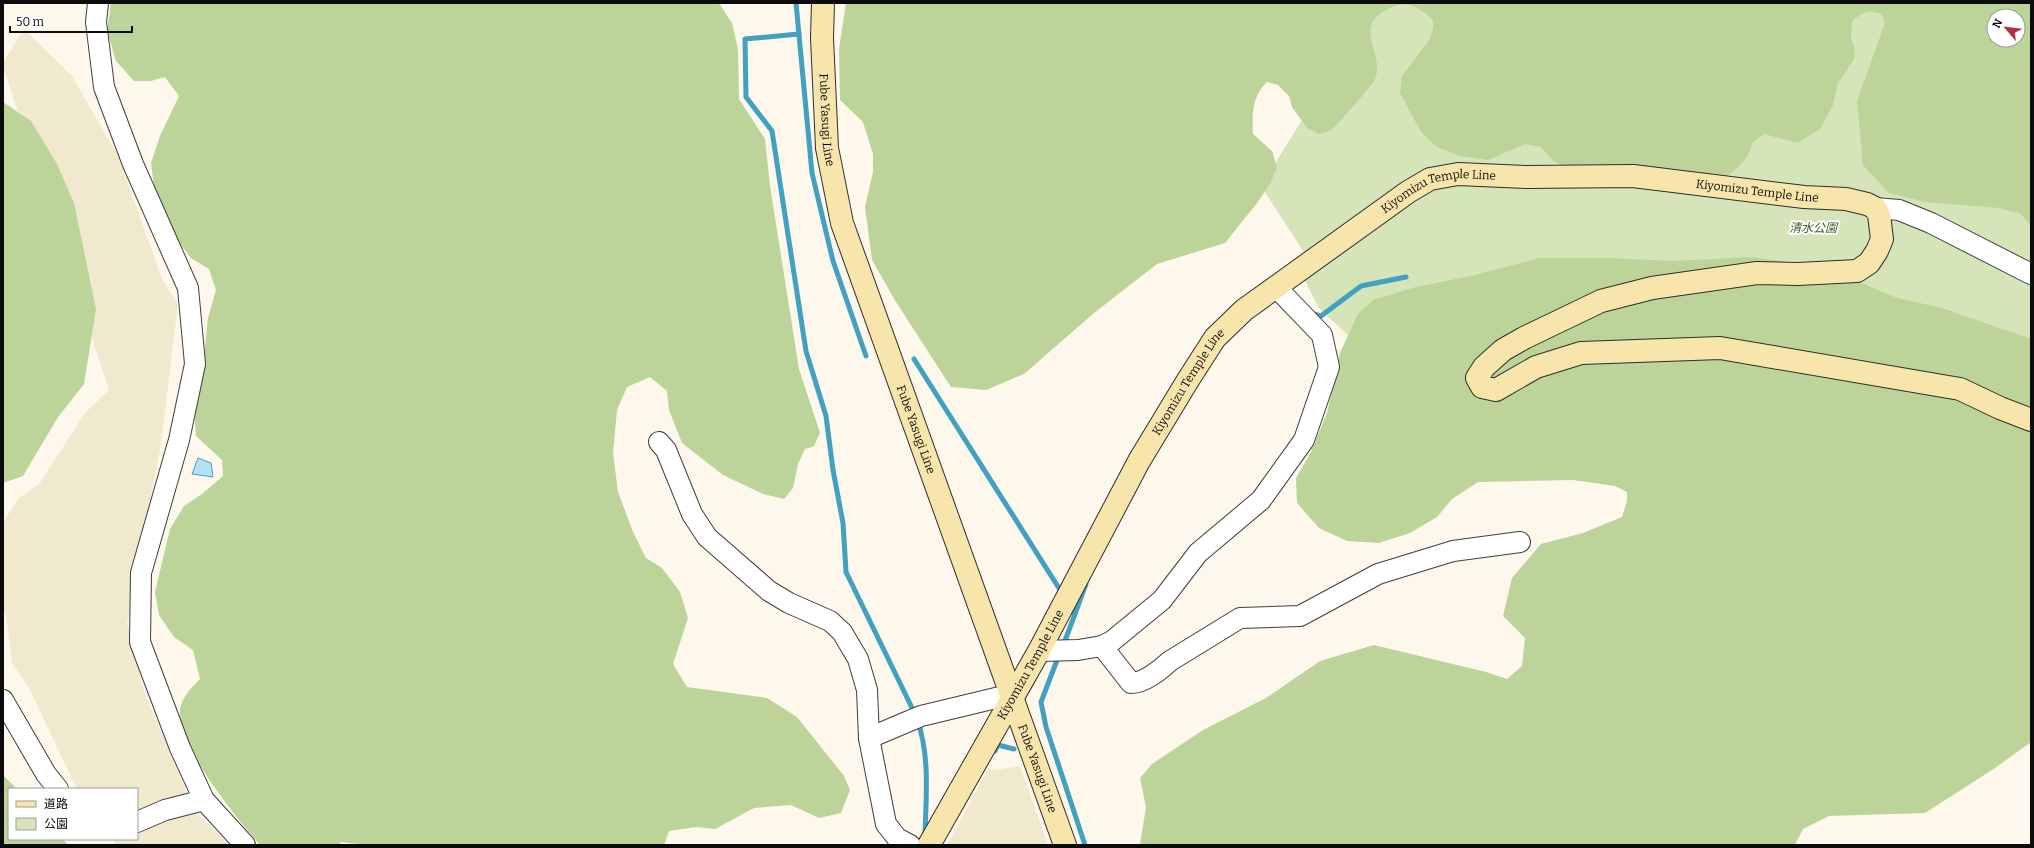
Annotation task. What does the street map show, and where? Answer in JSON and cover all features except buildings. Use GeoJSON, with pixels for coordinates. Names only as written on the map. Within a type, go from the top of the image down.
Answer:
{"type":"FeatureCollection","features":[{"type":"Feature","properties":{"kind":"main road","name":"Fube Yasugi Line"},"geometry":{"type":"LineString","coordinates":[[823,3],[822,38],[827,148],[842,223],[1066,845]]}},
{"type":"Feature","properties":{"kind":"main road","name":"Kiyomizu Temple Line"},"geometry":{"type":"LineString","coordinates":[[929,845],[1039,651],[1139,461],[1215,338],[1244,310],[1408,192],[1430,179],[1458,174],[1526,177],[1633,176],[1804,197],[1846,199],[1867,204],[1875,208]]}},
{"type":"Feature","properties":{"kind":"main road"},"geometry":{"type":"LineString","coordinates":[[1875,208],[1880,215],[1882,239],[1877,252],[1869,263],[1857,271],[1798,274],[1757,273],[1652,288],[1601,302],[1524,338],[1504,350],[1484,367],[1477,378],[1482,387],[1496,390],[1536,367],[1581,353],[1720,348],[1960,389],[2000,408],[2031,420]]}},
{"type":"Feature","properties":{"kind":"street"},"geometry":{"type":"LineString","coordinates":[[98,3],[96,22],[104,88],[133,164],[188,288],[194,364],[179,440],[141,574],[140,642],[180,748],[204,800],[246,845]]}},
{"type":"Feature","properties":{"kind":"street"},"geometry":{"type":"LineString","coordinates":[[1875,208],[1899,210],[1931,223],[2031,274]]}},
{"type":"Feature","properties":{"kind":"street"},"geometry":{"type":"LineString","coordinates":[[1039,651],[1078,650],[1102,646],[1118,637],[1162,600],[1198,553],[1261,500],[1304,440],[1329,367],[1322,335],[1276,287]]}},
{"type":"Feature","properties":{"kind":"street"},"geometry":{"type":"LineString","coordinates":[[659,442],[666,450],[692,514],[707,537],[774,594],[830,621],[842,632],[858,659],[867,690],[868,738],[886,824],[897,838],[910,845]]}},
{"type":"Feature","properties":{"kind":"street"},"geometry":{"type":"LineString","coordinates":[[1102,646],[1131,683],[1137,683],[1161,670],[1170,661],[1240,618],[1300,616],[1378,574],[1453,551],[1520,542]]}},
{"type":"Feature","properties":{"kind":"street"},"geometry":{"type":"LineString","coordinates":[[868,738],[921,716],[1000,697],[1012,698]]}},
{"type":"Feature","properties":{"kind":"street"},"geometry":{"type":"LineString","coordinates":[[3,700],[46,774],[57,788]]}},
{"type":"Feature","properties":{"kind":"street"},"geometry":{"type":"LineString","coordinates":[[138,822],[165,810],[204,800]]}},
{"type":"Feature","properties":{"kind":"shaded area"},"geometry":{"type":"Polygon","coordinates":[[[24,29],[72,76],[118,156],[162,279],[178,304],[161,444],[127,623],[145,694],[195,812],[230,845],[116,845],[114,840],[138,840],[138,788],[77,788],[29,688],[12,663],[6,615],[3,611],[3,522],[19,498],[40,483],[85,413],[109,390],[3,63],[24,29]]]}},
{"type":"Feature","properties":{"kind":"shaded area"},"geometry":{"type":"Polygon","coordinates":[[[1020,766],[1048,845],[947,845],[989,768],[996,770],[1020,766]]]}},
{"type":"Feature","properties":{"kind":"green space"},"geometry":{"type":"Polygon","coordinates":[[[111,3],[719,3],[732,23],[738,49],[739,99],[765,139],[770,186],[799,369],[820,433],[814,446],[805,449],[798,464],[793,488],[784,499],[763,494],[723,475],[682,443],[669,410],[667,391],[650,377],[627,387],[617,410],[613,453],[618,492],[633,532],[646,558],[662,568],[680,592],[688,618],[673,664],[687,687],[767,698],[797,717],[844,776],[850,790],[841,813],[819,818],[791,805],[754,808],[715,829],[696,827],[669,831],[664,845],[367,845],[341,842],[339,845],[260,845],[224,801],[190,747],[183,730],[180,710],[181,704],[186,695],[200,679],[193,650],[174,637],[159,615],[155,592],[170,529],[184,506],[202,494],[223,476],[222,460],[196,436],[194,408],[204,356],[208,318],[216,290],[209,269],[191,258],[173,235],[155,194],[151,163],[160,136],[179,96],[165,77],[151,81],[134,81],[116,61],[107,31],[111,3]]]}},
{"type":"Feature","properties":{"kind":"green space"},"geometry":{"type":"Polygon","coordinates":[[[846,3],[2031,3],[2031,226],[2021,214],[1999,208],[1925,202],[1889,193],[1863,165],[1857,101],[1885,23],[1881,14],[1869,12],[1852,21],[1851,38],[1855,50],[1854,59],[1838,83],[1833,105],[1821,128],[1798,143],[1764,134],[1753,142],[1748,154],[1741,164],[1721,180],[1571,170],[1553,161],[1541,147],[1525,144],[1488,160],[1460,156],[1437,147],[1421,132],[1400,93],[1402,76],[1430,39],[1433,28],[1433,20],[1416,7],[1401,5],[1395,6],[1381,13],[1373,21],[1370,30],[1376,59],[1377,69],[1375,79],[1368,89],[1331,130],[1319,134],[1307,128],[1292,107],[1289,96],[1278,85],[1267,82],[1262,87],[1258,93],[1254,106],[1253,134],[1272,151],[1277,168],[1270,184],[1257,203],[1225,243],[1157,264],[1094,313],[1024,374],[986,390],[951,387],[896,302],[872,260],[865,207],[873,172],[873,154],[863,122],[840,100],[839,49],[846,3]]]}},
{"type":"Feature","properties":{"kind":"green space","name":"清水公園"},"geometry":{"type":"Polygon","coordinates":[[[1360,3],[2031,3],[2031,510],[1349,336],[1319,308],[1304,279],[1307,257],[1261,186],[1307,112],[1360,3]]]}},
{"type":"Feature","properties":{"kind":"green space"},"geometry":{"type":"Polygon","coordinates":[[[3,102],[31,121],[57,164],[74,203],[96,309],[84,384],[58,417],[23,476],[3,483],[3,102]]]}},
{"type":"Feature","properties":{"kind":"green space"},"geometry":{"type":"Polygon","coordinates":[[[1751,257],[1823,267],[1897,298],[1942,308],[2031,339],[2031,742],[1995,768],[1925,813],[1829,816],[1803,829],[1795,845],[1140,845],[1146,807],[1140,778],[1152,764],[1203,730],[1266,698],[1320,661],[1374,645],[1486,672],[1507,679],[1522,666],[1525,638],[1503,616],[1512,578],[1541,544],[1583,533],[1622,517],[1627,501],[1627,492],[1615,486],[1573,480],[1478,482],[1452,499],[1437,517],[1410,533],[1379,543],[1347,541],[1319,528],[1297,503],[1296,478],[1311,452],[1327,413],[1340,353],[1358,314],[1373,300],[1416,287],[1471,276],[1540,258],[1609,258],[1673,261],[1751,257]]]}},
{"type":"Feature","properties":{"kind":"green space"},"geometry":{"type":"Polygon","coordinates":[[[3,775],[16,788],[8,788],[8,840],[64,840],[68,845],[3,845],[3,775]]]}},
{"type":"Feature","properties":{"kind":"water"},"geometry":{"type":"Polygon","coordinates":[[[198,458],[211,463],[213,477],[192,474],[198,458]]]}},
{"type":"Feature","properties":{"kind":"waterway"},"geometry":{"type":"LineString","coordinates":[[796,3],[812,173],[833,261],[866,356]]}},
{"type":"Feature","properties":{"kind":"waterway"},"geometry":{"type":"LineString","coordinates":[[799,34],[745,39],[746,97],[772,131],[806,351],[826,416],[833,470],[843,523],[846,572],[915,714]]}},
{"type":"Feature","properties":{"kind":"waterway"},"geometry":{"type":"LineString","coordinates":[[1310,313],[1321,316],[1361,286],[1406,277]]}},
{"type":"Feature","properties":{"kind":"waterway"},"geometry":{"type":"LineString","coordinates":[[914,359],[1062,593]]}},
{"type":"Feature","properties":{"kind":"waterway"},"geometry":{"type":"LineString","coordinates":[[1075,614],[1086,584]]}},
{"type":"Feature","properties":{"kind":"waterway"},"geometry":{"type":"LineString","coordinates":[[1063,646],[1075,614],[1069,605]]}},
{"type":"Feature","properties":{"kind":"waterway"},"geometry":{"type":"LineString","coordinates":[[1059,655],[1041,702],[1046,727],[1085,845]]}},
{"type":"Feature","properties":{"kind":"waterway"},"geometry":{"type":"LineString","coordinates":[[918,722],[922,736],[926,764],[925,835]]}},
{"type":"Feature","properties":{"kind":"waterway"},"geometry":{"type":"LineString","coordinates":[[995,751],[998,745],[1014,749]]}}]}
